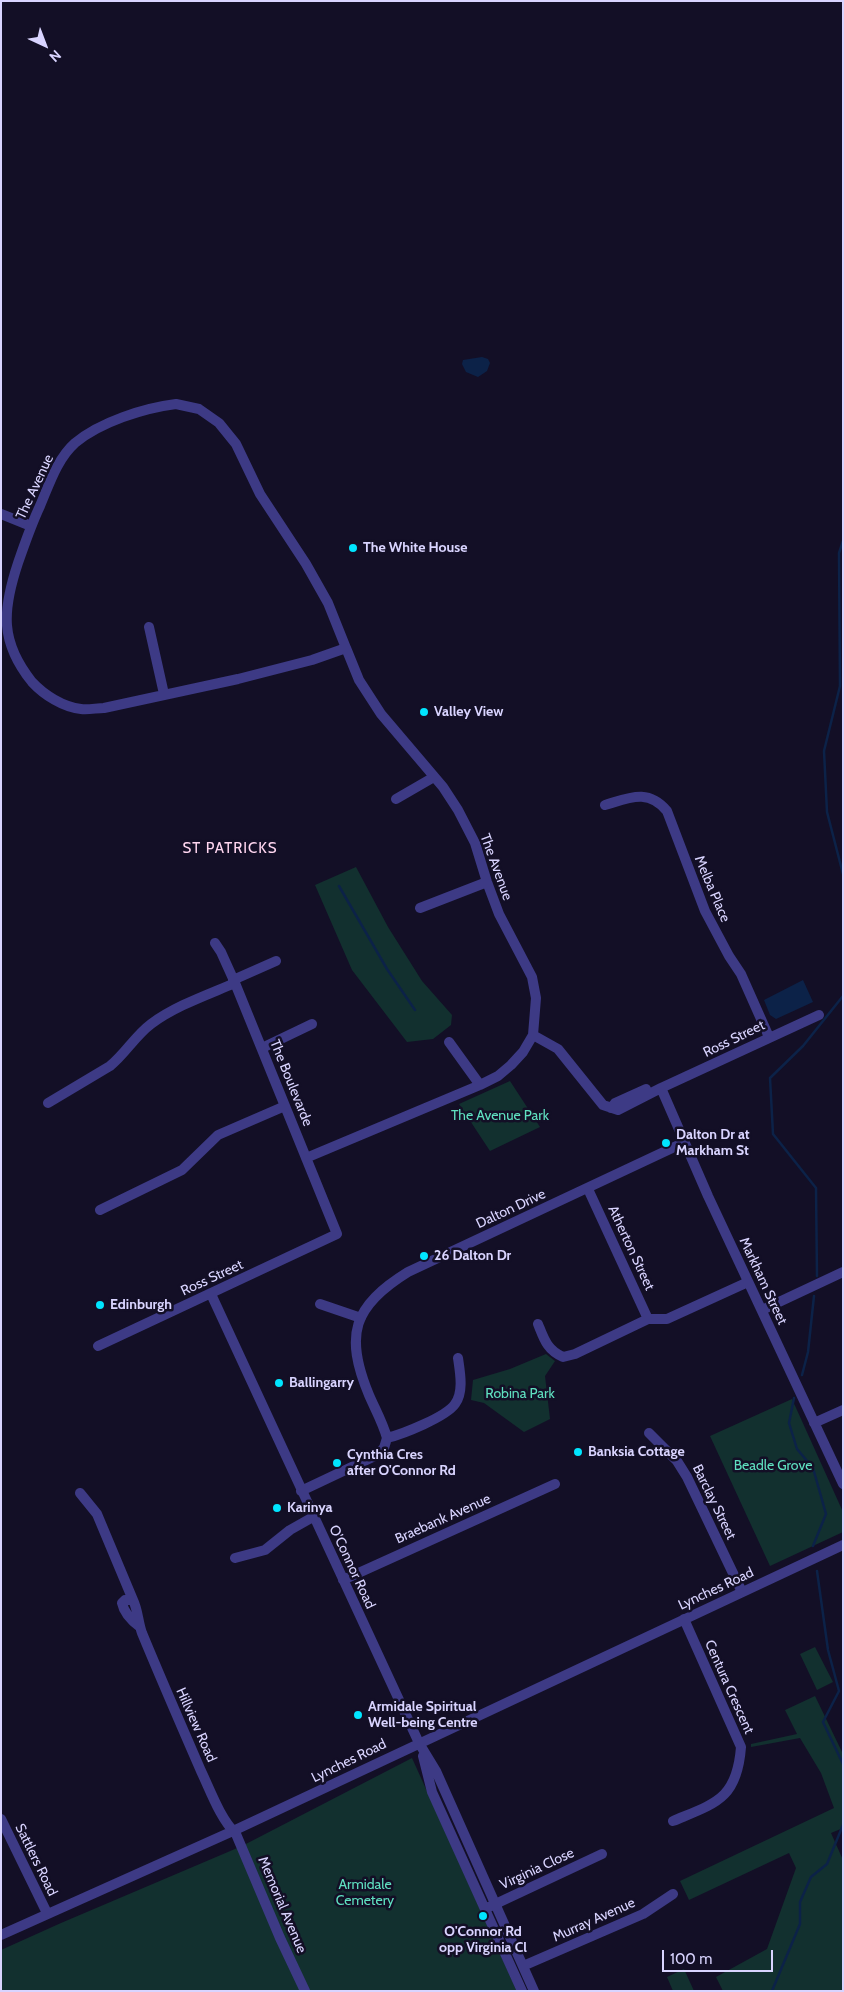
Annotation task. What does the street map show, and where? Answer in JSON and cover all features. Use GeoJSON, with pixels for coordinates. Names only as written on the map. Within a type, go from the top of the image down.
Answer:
{"type":"FeatureCollection","features":[{"type":"Feature","properties":{"kind":"street","name":"The Avenue"},"geometry":{"type":"LineString","coordinates":[[306,1158],[480,1086],[498,1076],[511,1065],[523,1052],[533,1035],[536,998],[532,976],[499,914],[475,843],[458,810],[434,777],[381,714],[359,680],[328,603],[306,564],[260,494],[236,444],[218,423],[199,409],[176,404],[146,409],[87,434],[73,444],[60,461],[31,526],[8,594],[4,616],[6,635],[12,656],[23,673],[39,689],[58,702],[82,709],[104,708],[238,679],[312,660],[346,648]]}},
{"type":"Feature","properties":{"kind":"street"},"geometry":{"type":"LineString","coordinates":[[1,514],[31,526]]}},
{"type":"Feature","properties":{"kind":"street"},"geometry":{"type":"LineString","coordinates":[[149,627],[164,694]]}},
{"type":"Feature","properties":{"kind":"street"},"geometry":{"type":"LineString","coordinates":[[396,799],[434,777]]}},
{"type":"Feature","properties":{"kind":"street","name":"Melba Place"},"geometry":{"type":"LineString","coordinates":[[605,805],[634,796],[643,796],[656,800],[668,811],[701,903],[721,942],[741,974],[769,1037]]}},
{"type":"Feature","properties":{"kind":"street"},"geometry":{"type":"LineString","coordinates":[[420,908],[487,882]]}},
{"type":"Feature","properties":{"kind":"street","name":"The Boulevarde"},"geometry":{"type":"LineString","coordinates":[[215,944],[221,952],[234,981],[338,1234]]}},
{"type":"Feature","properties":{"kind":"street"},"geometry":{"type":"LineString","coordinates":[[48,1103],[110,1066],[143,1030],[165,1014],[276,961]]}},
{"type":"Feature","properties":{"kind":"street","name":"Ross Street"},"geometry":{"type":"LineString","coordinates":[[533,1035],[558,1049],[600,1102],[609,1108],[618,1110],[819,1014]]}},
{"type":"Feature","properties":{"kind":"street"},"geometry":{"type":"LineString","coordinates":[[262,1048],[312,1024]]}},
{"type":"Feature","properties":{"kind":"street"},"geometry":{"type":"LineString","coordinates":[[449,1042],[480,1086]]}},
{"type":"Feature","properties":{"kind":"street","name":"Markham Street"},"geometry":{"type":"LineString","coordinates":[[661,1088],[708,1196],[843,1484]]}},
{"type":"Feature","properties":{"kind":"street"},"geometry":{"type":"LineString","coordinates":[[100,1210],[182,1170],[218,1136],[284,1106]]}},
{"type":"Feature","properties":{"kind":"street","name":"Dalton Drive"},"geometry":{"type":"LineString","coordinates":[[387,1438],[357,1365],[355,1342],[360,1318],[369,1303],[386,1286],[408,1272],[685,1142]]}},
{"type":"Feature","properties":{"kind":"street","name":"Atherton Street"},"geometry":{"type":"LineString","coordinates":[[588,1189],[648,1319]]}},
{"type":"Feature","properties":{"kind":"street","name":"Ross Street"},"geometry":{"type":"LineString","coordinates":[[98,1346],[338,1234]]}},
{"type":"Feature","properties":{"kind":"street"},"geometry":{"type":"LineString","coordinates":[[762,1310],[843,1272]]}},
{"type":"Feature","properties":{"kind":"street"},"geometry":{"type":"LineString","coordinates":[[538,1324],[547,1346],[553,1353],[563,1357],[575,1354],[648,1319],[667,1319],[748,1282]]}},
{"type":"Feature","properties":{"kind":"street","name":"O'Connor Road"},"geometry":{"type":"LineString","coordinates":[[211,1294],[419,1743],[436,1771],[534,1991]]}},
{"type":"Feature","properties":{"kind":"street"},"geometry":{"type":"LineString","coordinates":[[320,1304],[360,1318]]}},
{"type":"Feature","properties":{"kind":"street"},"geometry":{"type":"LineString","coordinates":[[301,1490],[375,1456],[384,1448],[387,1438],[404,1433],[447,1413],[456,1404],[460,1392],[458,1358]]}},
{"type":"Feature","properties":{"kind":"street"},"geometry":{"type":"LineString","coordinates":[[814,1423],[843,1410]]}},
{"type":"Feature","properties":{"kind":"street","name":"Barclay Street"},"geometry":{"type":"LineString","coordinates":[[649,1433],[677,1461],[687,1477],[742,1592]]}},
{"type":"Feature","properties":{"kind":"street","name":"Braebank Avenue"},"geometry":{"type":"LineString","coordinates":[[343,1580],[556,1484]]}},
{"type":"Feature","properties":{"kind":"street","name":"Hillview Road"},"geometry":{"type":"LineString","coordinates":[[80,1493],[97,1514],[132,1600],[125,1600],[122,1606],[133,1622],[140,1627],[171,1704],[213,1796],[233,1831]]}},
{"type":"Feature","properties":{"kind":"street"},"geometry":{"type":"LineString","coordinates":[[235,1558],[265,1550],[290,1530],[314,1517]]}},
{"type":"Feature","properties":{"kind":"street","name":"Lynches Road"},"geometry":{"type":"LineString","coordinates":[[1,1935],[233,1831],[843,1545]]}},
{"type":"Feature","properties":{"kind":"street","name":"Centura Crescent"},"geometry":{"type":"LineString","coordinates":[[673,1821],[709,1806],[724,1796],[732,1785],[739,1767],[741,1747],[684,1619]]}},
{"type":"Feature","properties":{"kind":"street","name":"O'Connor Road"},"geometry":{"type":"LineString","coordinates":[[419,1743],[432,1792],[522,1991]]}},
{"type":"Feature","properties":{"kind":"street","name":"Sattlers Road"},"geometry":{"type":"LineString","coordinates":[[1,1819],[47,1913]]}},
{"type":"Feature","properties":{"kind":"street","name":"Memorial Avenue"},"geometry":{"type":"LineString","coordinates":[[233,1831],[236,1834],[280,1938],[305,1991]]}},
{"type":"Feature","properties":{"kind":"street","name":"Virginia Close"},"geometry":{"type":"LineString","coordinates":[[484,1910],[602,1854]]}},
{"type":"Feature","properties":{"kind":"street","name":"Murray Avenue"},"geometry":{"type":"LineString","coordinates":[[523,1966],[642,1914],[673,1894]]}},
{"type":"Feature","properties":{"kind":"green space"},"geometry":{"type":"Polygon","coordinates":[[[356,867],[388,927],[422,981],[452,1015],[451,1025],[433,1039],[407,1042],[352,970],[315,885],[356,867]]]}},
{"type":"Feature","properties":{"kind":"green space","name":"The Avenue Park"},"geometry":{"type":"Polygon","coordinates":[[[510,1081],[540,1127],[490,1151],[459,1104],[510,1081]]]}},
{"type":"Feature","properties":{"kind":"green space","name":"Robina Park"},"geometry":{"type":"Polygon","coordinates":[[[546,1354],[555,1361],[545,1376],[550,1419],[524,1432],[484,1403],[471,1400],[473,1380],[510,1369],[546,1354]]]}},
{"type":"Feature","properties":{"kind":"green space","name":"Beadle Grove"},"geometry":{"type":"Polygon","coordinates":[[[792,1399],[843,1512],[843,1532],[770,1566],[710,1436],[792,1399]]]}},
{"type":"Feature","properties":{"kind":"green space"},"geometry":{"type":"Polygon","coordinates":[[[815,1647],[833,1682],[817,1690],[800,1654],[815,1647]]]}},
{"type":"Feature","properties":{"kind":"green space"},"geometry":{"type":"Polygon","coordinates":[[[815,1696],[843,1754],[843,1828],[831,1833],[843,1860],[843,1991],[723,1991],[716,1977],[767,1949],[796,1868],[789,1853],[689,1900],[680,1881],[834,1808],[821,1773],[800,1738],[751,1747],[751,1744],[797,1734],[785,1710],[815,1696]]]}},
{"type":"Feature","properties":{"kind":"green space","name":"Armidale Cemetery"},"geometry":{"type":"Polygon","coordinates":[[[412,1758],[517,1991],[1,1991],[1,1950],[242,1846],[412,1758]]]}},
{"type":"Feature","properties":{"kind":"green space"},"geometry":{"type":"Polygon","coordinates":[[[684,1969],[694,1991],[673,1991],[667,1977],[684,1969]]]}},
{"type":"Feature","properties":{"kind":"water"},"geometry":{"type":"Polygon","coordinates":[[[482,357],[488,359],[490,363],[487,371],[478,377],[466,372],[462,364],[463,360],[482,357]]]}},
{"type":"Feature","properties":{"kind":"water"},"geometry":{"type":"Polygon","coordinates":[[[803,980],[813,1002],[776,1019],[770,1015],[764,1000],[803,980]]]}},
{"type":"Feature","properties":{"kind":"waterway"},"geometry":{"type":"LineString","coordinates":[[843,541],[839,553],[840,686],[824,751],[827,812],[843,874]]}},
{"type":"Feature","properties":{"kind":"waterway"},"geometry":{"type":"LineString","coordinates":[[339,886],[387,969],[415,1010]]}},
{"type":"Feature","properties":{"kind":"waterway"},"geometry":{"type":"LineString","coordinates":[[817,1276],[816,1188],[773,1134],[770,1078],[803,1046],[843,996]]}},
{"type":"Feature","properties":{"kind":"waterway"},"geometry":{"type":"LineString","coordinates":[[802,1375],[808,1352],[814,1296]]}},
{"type":"Feature","properties":{"kind":"waterway"},"geometry":{"type":"LineString","coordinates":[[794,1398],[789,1423],[797,1449],[813,1468],[826,1514],[813,1546]]}},
{"type":"Feature","properties":{"kind":"waterway"},"geometry":{"type":"LineString","coordinates":[[817,1571],[828,1650],[839,1691],[823,1722],[843,1764]]}},
{"type":"Feature","properties":{"kind":"waterway"},"geometry":{"type":"LineString","coordinates":[[772,1991],[800,1924],[800,1902],[811,1877],[827,1864],[843,1825]]}},
{"type":"Feature","properties":{"kind":"place","name":"The White House"},"geometry":{"type":"Point","coordinates":[353,548]}},
{"type":"Feature","properties":{"kind":"place","name":"Valley View"},"geometry":{"type":"Point","coordinates":[424,712]}},
{"type":"Feature","properties":{"kind":"place","name":"Dalton Dr at Markham St"},"geometry":{"type":"Point","coordinates":[666,1143]}},
{"type":"Feature","properties":{"kind":"place","name":"26 Dalton Dr"},"geometry":{"type":"Point","coordinates":[424,1256]}},
{"type":"Feature","properties":{"kind":"place","name":"Edinburgh"},"geometry":{"type":"Point","coordinates":[100,1305]}},
{"type":"Feature","properties":{"kind":"place","name":"Ballingarry"},"geometry":{"type":"Point","coordinates":[279,1383]}},
{"type":"Feature","properties":{"kind":"place","name":"Banksia Cottage"},"geometry":{"type":"Point","coordinates":[578,1452]}},
{"type":"Feature","properties":{"kind":"place","name":"Cynthia Cres after O'Connor Rd"},"geometry":{"type":"Point","coordinates":[337,1463]}},
{"type":"Feature","properties":{"kind":"place","name":"Karinya"},"geometry":{"type":"Point","coordinates":[277,1508]}},
{"type":"Feature","properties":{"kind":"place","name":"Armidale Spiritual Well-being Centre"},"geometry":{"type":"Point","coordinates":[358,1715]}},
{"type":"Feature","properties":{"kind":"place","name":"O'Connor Rd opp Virginia Cl"},"geometry":{"type":"Point","coordinates":[483,1916]}},
{"type":"Feature","properties":{"kind":"district","name":"ST PATRICKS"},"geometry":{"type":"Point","coordinates":[230,849]}}]}
